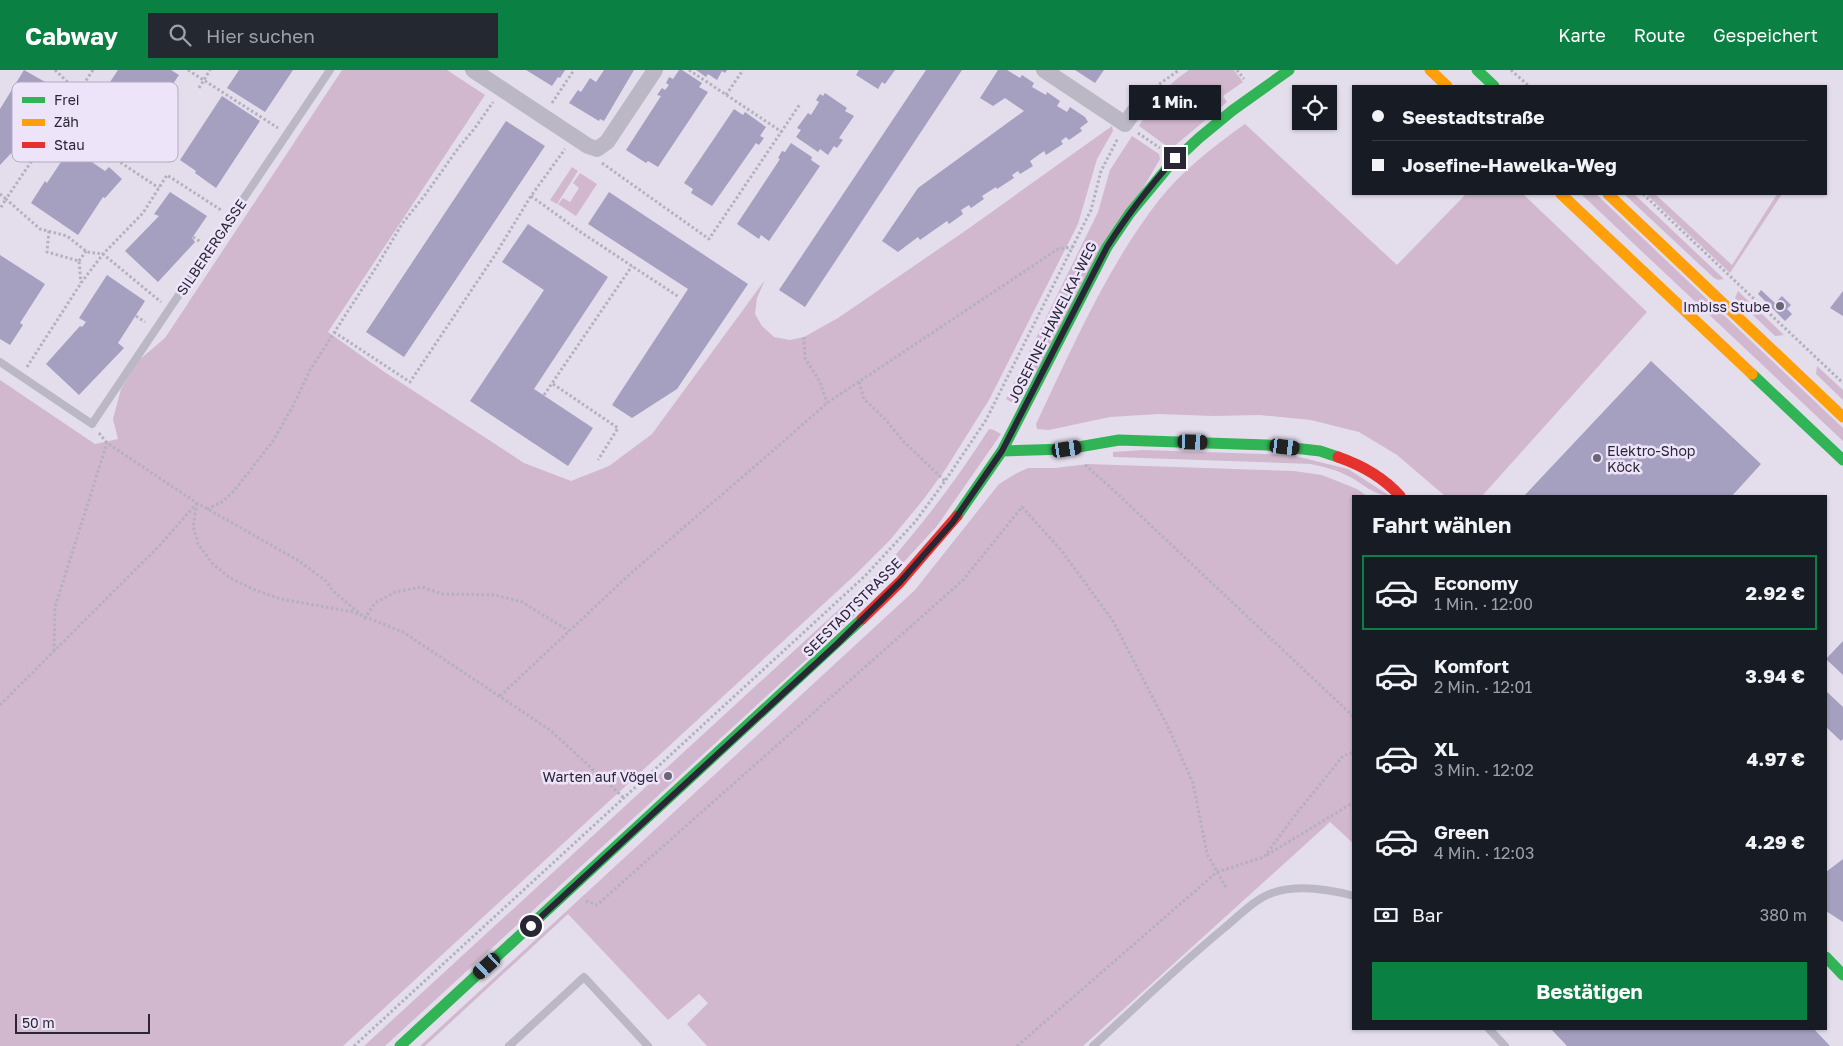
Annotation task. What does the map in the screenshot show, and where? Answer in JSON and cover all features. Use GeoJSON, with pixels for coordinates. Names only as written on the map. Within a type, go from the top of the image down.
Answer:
{"type":"FeatureCollection","features":[{"type":"Feature","properties":{"kind":"street"},"geometry":{"type":"LineString","coordinates":[[473,70],[588,146],[599,156],[655,70]]}},
{"type":"Feature","properties":{"kind":"street"},"geometry":{"type":"LineString","coordinates":[[1044,70],[1125,124],[1141,102]]}},
{"type":"Feature","properties":{"kind":"street","name":"JOSEFINE-HAWELKA-WEG"},"geometry":{"type":"LineString","coordinates":[[1002,451],[1107,247],[1135,205],[1175,158],[1216,122],[1290,70]]}},
{"type":"Feature","properties":{"kind":"street"},"geometry":{"type":"LineString","coordinates":[[1430,70],[1446,85]]}},
{"type":"Feature","properties":{"kind":"street"},"geometry":{"type":"LineString","coordinates":[[1477,70],[1493,85]]}},
{"type":"Feature","properties":{"kind":"street"},"geometry":{"type":"LineString","coordinates":[[1562,195],[1843,460]]}},
{"type":"Feature","properties":{"kind":"street"},"geometry":{"type":"LineString","coordinates":[[1609,195],[1843,416]]}},
{"type":"Feature","properties":{"kind":"street"},"geometry":{"type":"LineString","coordinates":[[1002,451],[1067,449],[1119,440],[1267,444],[1320,451],[1356,463],[1391,486],[1399,495]]}},
{"type":"Feature","properties":{"kind":"street","name":"SEESTADTSTRASSE"},"geometry":{"type":"LineString","coordinates":[[400,1046],[837,644],[900,582],[953,522],[1002,451]]}},
{"type":"Feature","properties":{"kind":"street"},"geometry":{"type":"LineString","coordinates":[[1827,958],[1843,975]]}},
{"type":"Feature","properties":{"kind":"lane","name":"SILBERERGASSE"},"geometry":{"type":"LineString","coordinates":[[21,376],[92,424],[330,70]]}},
{"type":"Feature","properties":{"kind":"lane"},"geometry":{"type":"LineString","coordinates":[[0,362],[21,376]]}},
{"type":"Feature","properties":{"kind":"lane"},"geometry":{"type":"LineString","coordinates":[[1093,1046],[1191,956],[1256,901],[1286,890],[1305,888],[1330,889],[1352,895]]}},
{"type":"Feature","properties":{"kind":"lane"},"geometry":{"type":"LineString","coordinates":[[509,1046],[584,977],[648,1046]]}},
{"type":"Feature","properties":{"kind":"lane"},"geometry":{"type":"LineString","coordinates":[[1490,1030],[1505,1046]]}},
{"type":"Feature","properties":{"kind":"path"},"geometry":{"type":"LineString","coordinates":[[55,70],[68,82]]}},
{"type":"Feature","properties":{"kind":"path"},"geometry":{"type":"LineString","coordinates":[[85,82],[93,70]]}},
{"type":"Feature","properties":{"kind":"path"},"geometry":{"type":"LineString","coordinates":[[188,70],[287,134]]}},
{"type":"Feature","properties":{"kind":"path"},"geometry":{"type":"LineString","coordinates":[[199,88],[210,70]]}},
{"type":"Feature","properties":{"kind":"path"},"geometry":{"type":"LineString","coordinates":[[549,107],[574,70]]}},
{"type":"Feature","properties":{"kind":"path"},"geometry":{"type":"LineString","coordinates":[[689,70],[782,132]]}},
{"type":"Feature","properties":{"kind":"path"},"geometry":{"type":"LineString","coordinates":[[726,95],[743,70]]}},
{"type":"Feature","properties":{"kind":"path"},"geometry":{"type":"LineString","coordinates":[[1141,102],[1151,90],[1179,70]]}},
{"type":"Feature","properties":{"kind":"path"},"geometry":{"type":"LineString","coordinates":[[1237,70],[1245,80]]}},
{"type":"Feature","properties":{"kind":"path"},"geometry":{"type":"LineString","coordinates":[[1511,70],[1528,85]]}},
{"type":"Feature","properties":{"kind":"path"},"geometry":{"type":"LineString","coordinates":[[207,509],[222,502],[234,491],[273,441],[293,406],[310,370],[402,224],[425,195],[458,147],[476,128],[496,97]]}},
{"type":"Feature","properties":{"kind":"path"},"geometry":{"type":"LineString","coordinates":[[599,156],[603,165],[710,239],[800,104]]}},
{"type":"Feature","properties":{"kind":"path"},"geometry":{"type":"LineString","coordinates":[[354,1046],[865,576],[915,522],[945,482],[994,406],[1091,210],[1101,171],[1125,124],[1175,158]]}},
{"type":"Feature","properties":{"kind":"path"},"geometry":{"type":"LineString","coordinates":[[334,332],[410,382],[531,196],[568,144]]}},
{"type":"Feature","properties":{"kind":"path"},"geometry":{"type":"LineString","coordinates":[[0,209],[31,162]]}},
{"type":"Feature","properties":{"kind":"path"},"geometry":{"type":"LineString","coordinates":[[120,162],[160,188]]}},
{"type":"Feature","properties":{"kind":"path"},"geometry":{"type":"LineString","coordinates":[[21,376],[81,283],[103,254],[143,213],[167,175],[231,217]]}},
{"type":"Feature","properties":{"kind":"path"},"geometry":{"type":"LineString","coordinates":[[0,194],[40,229],[68,236],[86,251],[103,254],[170,309]]}},
{"type":"Feature","properties":{"kind":"path"},"geometry":{"type":"LineString","coordinates":[[1644,195],[1843,383]]}},
{"type":"Feature","properties":{"kind":"path"},"geometry":{"type":"LineString","coordinates":[[531,196],[679,298]]}},
{"type":"Feature","properties":{"kind":"path"},"geometry":{"type":"LineString","coordinates":[[49,232],[47,252],[78,261]]}},
{"type":"Feature","properties":{"kind":"path"},"geometry":{"type":"LineString","coordinates":[[500,696],[631,573],[827,402],[1058,249],[1073,247]]}},
{"type":"Feature","properties":{"kind":"path"},"geometry":{"type":"LineString","coordinates":[[81,283],[78,261],[86,251]]}},
{"type":"Feature","properties":{"kind":"path"},"geometry":{"type":"LineString","coordinates":[[544,395],[554,384],[632,266]]}},
{"type":"Feature","properties":{"kind":"path"},"geometry":{"type":"LineString","coordinates":[[804,337],[805,358],[820,382],[827,402]]}},
{"type":"Feature","properties":{"kind":"path"},"geometry":{"type":"LineString","coordinates":[[859,382],[864,399],[945,482]]}},
{"type":"Feature","properties":{"kind":"path"},"geometry":{"type":"LineString","coordinates":[[554,384],[618,428],[598,460]]}},
{"type":"Feature","properties":{"kind":"path"},"geometry":{"type":"LineString","coordinates":[[54,651],[55,607],[107,443],[197,503],[299,561],[326,581],[333,591],[365,618]]}},
{"type":"Feature","properties":{"kind":"path"},"geometry":{"type":"LineString","coordinates":[[1081,462],[1109,486],[1352,715]]}},
{"type":"Feature","properties":{"kind":"path"},"geometry":{"type":"LineString","coordinates":[[197,503],[192,526],[198,544],[213,564],[230,578],[281,600],[353,612],[403,632],[550,730],[624,798]]}},
{"type":"Feature","properties":{"kind":"path"},"geometry":{"type":"LineString","coordinates":[[0,705],[160,545],[197,503]]}},
{"type":"Feature","properties":{"kind":"path"},"geometry":{"type":"LineString","coordinates":[[584,900],[597,905],[963,580],[1022,507],[1061,550],[1113,621],[1169,729],[1193,783],[1207,854],[1227,889]]}},
{"type":"Feature","properties":{"kind":"path"},"geometry":{"type":"LineString","coordinates":[[365,618],[374,603],[395,592],[422,587],[442,594],[495,595],[522,602],[569,631]]}},
{"type":"Feature","properties":{"kind":"path"},"geometry":{"type":"LineString","coordinates":[[1264,857],[1343,756],[1352,753]]}},
{"type":"Feature","properties":{"kind":"path"},"geometry":{"type":"LineString","coordinates":[[1017,1046],[1217,872],[1264,857],[1352,803]]}},
{"type":"Feature","properties":{"kind":"shaded area"},"geometry":{"type":"Polygon","coordinates":[[[342,70],[447,70],[485,95],[328,332],[383,371],[524,463],[571,481],[609,466],[652,434],[765,280],[757,298],[755,314],[762,326],[774,337],[790,340],[804,337],[838,318],[965,231],[1112,126],[1113,131],[1097,159],[1078,224],[989,400],[945,470],[890,540],[855,575],[343,1046],[0,1046],[0,380],[95,444],[118,439],[113,419],[121,389],[139,360],[165,338],[342,70]]]}},
{"type":"Feature","properties":{"kind":"shaded area"},"geometry":{"type":"Polygon","coordinates":[[[1189,70],[1234,70],[1243,82],[1223,96],[1227,102],[1172,148],[1139,126],[1161,95],[1173,82],[1189,70]]]}},
{"type":"Feature","properties":{"kind":"shaded area"},"geometry":{"type":"Polygon","coordinates":[[[1245,124],[1397,265],[1465,195],[1524,195],[1647,312],[1483,495],[1444,495],[1397,455],[1359,432],[1311,420],[1260,415],[1158,414],[1110,417],[1049,430],[1037,429],[1036,424],[1077,337],[1123,253],[1140,226],[1168,189],[1210,150],[1245,124]]]}},
{"type":"Feature","properties":{"kind":"shaded area"},"geometry":{"type":"Polygon","coordinates":[[[1132,136],[1159,154],[1160,159],[1017,405],[1006,399],[1098,212],[1110,170],[1132,136]]]}},
{"type":"Feature","properties":{"kind":"shaded area"},"geometry":{"type":"Polygon","coordinates":[[[572,167],[578,171],[557,204],[550,200],[572,167]]]}},
{"type":"Feature","properties":{"kind":"shaded area"},"geometry":{"type":"Polygon","coordinates":[[[580,173],[597,184],[576,216],[558,204],[563,198],[570,202],[579,188],[573,183],[580,173]]]}},
{"type":"Feature","properties":{"kind":"shaded area"},"geometry":{"type":"Polygon","coordinates":[[[1582,195],[1597,195],[1843,428],[1843,441],[1582,195]]]}},
{"type":"Feature","properties":{"kind":"shaded area"},"geometry":{"type":"Polygon","coordinates":[[[1625,195],[1635,195],[1724,279],[1718,280],[1625,195]]]}},
{"type":"Feature","properties":{"kind":"shaded area"},"geometry":{"type":"Polygon","coordinates":[[[1647,195],[1656,195],[1732,265],[1776,195],[1781,195],[1730,273],[1647,195]]]}},
{"type":"Feature","properties":{"kind":"shaded area"},"geometry":{"type":"Polygon","coordinates":[[[1738,291],[1784,335],[1775,336],[1735,298],[1738,291]]]}},
{"type":"Feature","properties":{"kind":"shaded area"},"geometry":{"type":"Polygon","coordinates":[[[1817,366],[1843,390],[1843,400],[1816,374],[1817,366]]]}},
{"type":"Feature","properties":{"kind":"shaded area"},"geometry":{"type":"Polygon","coordinates":[[[989,429],[1001,434],[937,526],[854,616],[385,1046],[364,1046],[884,568],[939,501],[989,429]]]}},
{"type":"Feature","properties":{"kind":"shaded area"},"geometry":{"type":"Polygon","coordinates":[[[1143,450],[1291,455],[1348,469],[1388,495],[1374,492],[1339,472],[1311,464],[1113,457],[1113,452],[1143,450]]]}},
{"type":"Feature","properties":{"kind":"shaded area"},"geometry":{"type":"Polygon","coordinates":[[[1088,464],[1294,471],[1322,475],[1357,489],[1366,495],[1352,495],[1352,842],[1330,822],[1083,1046],[707,1046],[687,1024],[708,1003],[699,994],[668,1020],[568,914],[425,1046],[420,1046],[915,590],[999,484],[1028,468],[1055,468],[1088,464]]]}},
{"type":"Feature","properties":{"kind":"building"},"geometry":{"type":"Polygon","coordinates":[[[24,70],[45,82],[17,82],[24,70]]]}},
{"type":"Feature","properties":{"kind":"building"},"geometry":{"type":"Polygon","coordinates":[[[118,70],[171,70],[179,75],[174,82],[110,82],[118,70]]]}},
{"type":"Feature","properties":{"kind":"building"},"geometry":{"type":"Polygon","coordinates":[[[239,70],[293,70],[265,112],[227,88],[239,70]]]}},
{"type":"Feature","properties":{"kind":"building"},"geometry":{"type":"Polygon","coordinates":[[[526,70],[565,70],[552,86],[526,70]]]}},
{"type":"Feature","properties":{"kind":"building"},"geometry":{"type":"Polygon","coordinates":[[[604,70],[634,70],[604,121],[600,119],[599,121],[569,103],[578,90],[581,92],[590,78],[596,82],[604,70]]]}},
{"type":"Feature","properties":{"kind":"building"},"geometry":{"type":"Polygon","coordinates":[[[679,70],[702,83],[699,87],[708,92],[658,167],[648,161],[646,163],[626,150],[661,96],[657,95],[662,88],[665,90],[669,85],[666,83],[669,77],[673,79],[679,70]]]}},
{"type":"Feature","properties":{"kind":"building"},"geometry":{"type":"Polygon","coordinates":[[[696,70],[727,70],[725,73],[722,71],[717,80],[708,74],[706,77],[696,70]]]}},
{"type":"Feature","properties":{"kind":"building"},"geometry":{"type":"Polygon","coordinates":[[[859,70],[895,70],[885,84],[882,82],[878,89],[856,75],[859,70]]]}},
{"type":"Feature","properties":{"kind":"building"},"geometry":{"type":"Polygon","coordinates":[[[926,70],[962,70],[805,307],[779,290],[926,70]]]}},
{"type":"Feature","properties":{"kind":"building"},"geometry":{"type":"Polygon","coordinates":[[[998,70],[1007,70],[1020,78],[1022,75],[1034,83],[1032,87],[1046,95],[1047,92],[1060,101],[1057,106],[1067,112],[1070,107],[1085,117],[1088,122],[1080,128],[1082,131],[1069,140],[1066,137],[1061,141],[1063,144],[1046,155],[1044,151],[1030,161],[1033,166],[1020,174],[1018,171],[1012,175],[1014,178],[982,196],[984,199],[971,208],[969,205],[961,210],[963,214],[949,224],[947,221],[920,240],[918,237],[898,252],[882,241],[918,188],[1024,111],[1005,98],[993,106],[980,98],[998,70]]]}},
{"type":"Feature","properties":{"kind":"building"},"geometry":{"type":"Polygon","coordinates":[[[1075,70],[1104,70],[1095,83],[1075,70]]]}},
{"type":"Feature","properties":{"kind":"building"},"geometry":{"type":"Polygon","coordinates":[[[12,90],[12,152],[0,165],[0,109],[12,90]]]}},
{"type":"Feature","properties":{"kind":"building"},"geometry":{"type":"Polygon","coordinates":[[[825,93],[847,108],[845,111],[854,116],[839,138],[843,140],[837,148],[834,146],[828,155],[820,149],[818,152],[796,137],[801,130],[797,128],[808,113],[811,115],[819,102],[816,100],[820,94],[823,96],[825,93]]]}},
{"type":"Feature","properties":{"kind":"building"},"geometry":{"type":"Polygon","coordinates":[[[222,96],[260,121],[216,188],[180,160],[222,96]]]}},
{"type":"Feature","properties":{"kind":"building"},"geometry":{"type":"Polygon","coordinates":[[[734,109],[743,115],[745,112],[766,127],[760,136],[764,138],[759,145],[756,143],[712,206],[691,193],[693,189],[684,183],[734,109]]]}},
{"type":"Feature","properties":{"kind":"building"},"geometry":{"type":"Polygon","coordinates":[[[506,121],[545,146],[404,357],[366,332],[506,121]]]}},
{"type":"Feature","properties":{"kind":"building"},"geometry":{"type":"Polygon","coordinates":[[[791,143],[812,157],[811,160],[820,166],[769,241],[761,235],[759,239],[737,224],[780,159],[778,158],[782,151],[785,152],[791,143]]]}},
{"type":"Feature","properties":{"kind":"building"},"geometry":{"type":"Polygon","coordinates":[[[61,162],[92,162],[105,171],[109,167],[122,179],[105,198],[103,197],[78,235],[31,203],[45,181],[47,183],[61,162]]]}},
{"type":"Feature","properties":{"kind":"building"},"geometry":{"type":"Polygon","coordinates":[[[170,192],[207,216],[192,238],[195,242],[158,282],[125,251],[159,216],[154,214],[170,192]]]}},
{"type":"Feature","properties":{"kind":"building"},"geometry":{"type":"Polygon","coordinates":[[[609,192],[748,284],[677,389],[632,418],[612,405],[688,289],[588,224],[609,192]]]}},
{"type":"Feature","properties":{"kind":"building"},"geometry":{"type":"Polygon","coordinates":[[[528,224],[608,277],[534,389],[593,428],[568,466],[470,401],[544,290],[502,262],[528,224]]]}},
{"type":"Feature","properties":{"kind":"building"},"geometry":{"type":"Polygon","coordinates":[[[0,255],[45,284],[20,323],[23,325],[10,345],[0,339],[0,255]]]}},
{"type":"Feature","properties":{"kind":"building"},"geometry":{"type":"Polygon","coordinates":[[[107,275],[145,301],[118,343],[124,348],[79,395],[46,364],[80,326],[82,327],[86,322],[79,318],[107,275]]]}},
{"type":"Feature","properties":{"kind":"building","name":"Imbiss Stube"},"geometry":{"type":"Polygon","coordinates":[[[1761,290],[1775,303],[1782,296],[1791,305],[1787,309],[1792,314],[1785,321],[1758,294],[1761,290]]]}},
{"type":"Feature","properties":{"kind":"building"},"geometry":{"type":"Polygon","coordinates":[[[1843,291],[1843,316],[1830,308],[1843,291]]]}},
{"type":"Feature","properties":{"kind":"building","name":"Elektro-Shop Köck"},"geometry":{"type":"Polygon","coordinates":[[[1651,361],[1761,464],[1733,495],[1525,495],[1651,361]]]}},
{"type":"Feature","properties":{"kind":"building"},"geometry":{"type":"Polygon","coordinates":[[[1843,641],[1843,675],[1827,660],[1843,641]]]}},
{"type":"Feature","properties":{"kind":"building"},"geometry":{"type":"Polygon","coordinates":[[[1827,692],[1843,707],[1843,739],[1841,741],[1827,728],[1827,692]]]}},
{"type":"Feature","properties":{"kind":"building"},"geometry":{"type":"Polygon","coordinates":[[[1843,859],[1843,922],[1827,912],[1827,871],[1843,859]]]}},
{"type":"Feature","properties":{"kind":"building"},"geometry":{"type":"Polygon","coordinates":[[[1552,1030],[1815,1030],[1830,1046],[1567,1046],[1552,1030]]]}},
{"type":"Feature","properties":{"kind":"traffic: fast"},"geometry":{"type":"LineString","coordinates":[[957,516],[1002,451],[1107,247],[1130,213],[1169,166],[1199,138],[1233,110],[1289,70]]}},
{"type":"Feature","properties":{"kind":"traffic: fast"},"geometry":{"type":"LineString","coordinates":[[1477,70],[1493,85]]}},
{"type":"Feature","properties":{"kind":"traffic: fast"},"geometry":{"type":"LineString","coordinates":[[1752,374],[1843,460]]}},
{"type":"Feature","properties":{"kind":"traffic: fast"},"geometry":{"type":"LineString","coordinates":[[1002,451],[1067,449],[1119,440],[1267,445],[1320,451],[1338,457]]}},
{"type":"Feature","properties":{"kind":"traffic: fast"},"geometry":{"type":"LineString","coordinates":[[400,1046],[862,619]]}},
{"type":"Feature","properties":{"kind":"traffic: fast"},"geometry":{"type":"LineString","coordinates":[[1827,958],[1843,975]]}},
{"type":"Feature","properties":{"kind":"traffic: slow"},"geometry":{"type":"LineString","coordinates":[[1430,70],[1446,85]]}},
{"type":"Feature","properties":{"kind":"traffic: slow"},"geometry":{"type":"LineString","coordinates":[[1562,195],[1752,374]]}},
{"type":"Feature","properties":{"kind":"traffic: slow"},"geometry":{"type":"LineString","coordinates":[[1609,195],[1843,417]]}},
{"type":"Feature","properties":{"kind":"traffic: jam"},"geometry":{"type":"LineString","coordinates":[[1338,457],[1372,473],[1387,483],[1399,495]]}},
{"type":"Feature","properties":{"kind":"traffic: jam"},"geometry":{"type":"LineString","coordinates":[[862,619],[900,582],[957,516]]}},
{"type":"Feature","properties":{"kind":"place","name":"Imbiss Stube"},"geometry":{"type":"Point","coordinates":[1780,306]}},
{"type":"Feature","properties":{"kind":"place","name":"Elektro-Shop Köck"},"geometry":{"type":"Point","coordinates":[1597,458]}},
{"type":"Feature","properties":{"kind":"place","name":"Warten auf Vögel"},"geometry":{"type":"Point","coordinates":[668,776]}},
{"type":"Feature","properties":{"kind":"route"},"geometry":{"type":"LineString","coordinates":[[531,926],[837,644],[900,582],[953,522],[1002,451],[1107,247],[1124,220],[1175,158]]}}]}
